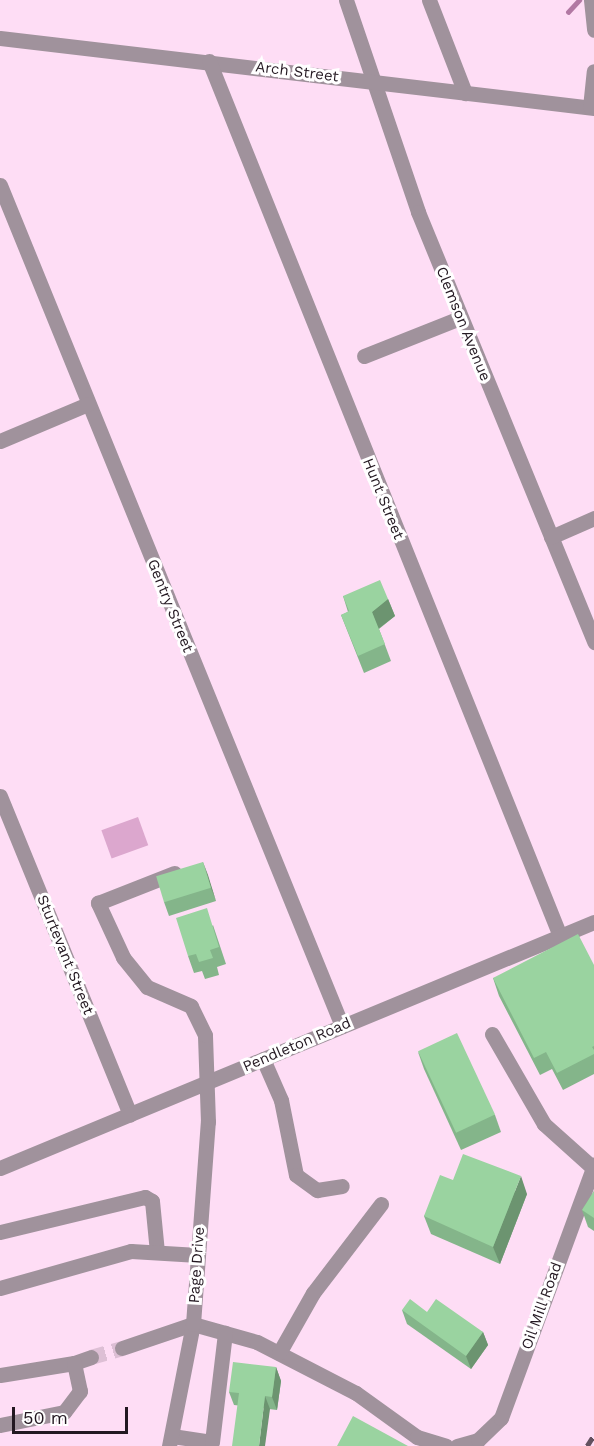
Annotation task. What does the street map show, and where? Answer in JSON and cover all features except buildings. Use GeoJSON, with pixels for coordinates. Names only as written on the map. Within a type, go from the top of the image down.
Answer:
{"type":"FeatureCollection","features":[{"type":"Feature","properties":{"kind":"street","name":"Clemson Avenue"},"geometry":{"type":"LineString","coordinates":[[346,0],[460,318],[594,642]]}},
{"type":"Feature","properties":{"kind":"street"},"geometry":{"type":"LineString","coordinates":[[429,0],[465,93]]}},
{"type":"Feature","properties":{"kind":"street"},"geometry":{"type":"LineString","coordinates":[[591,0],[594,30]]}},
{"type":"Feature","properties":{"kind":"street","name":"Arch Street"},"geometry":{"type":"LineString","coordinates":[[0,38],[592,108]]}},
{"type":"Feature","properties":{"kind":"street","name":"Hunt Street"},"geometry":{"type":"LineString","coordinates":[[209,61],[560,936]]}},
{"type":"Feature","properties":{"kind":"street"},"geometry":{"type":"LineString","coordinates":[[592,108],[594,71]]}},
{"type":"Feature","properties":{"kind":"street","name":"Gentry Street"},"geometry":{"type":"LineString","coordinates":[[0,185],[342,1026]]}},
{"type":"Feature","properties":{"kind":"street"},"geometry":{"type":"LineString","coordinates":[[364,356],[460,318]]}},
{"type":"Feature","properties":{"kind":"street"},"geometry":{"type":"LineString","coordinates":[[0,441],[88,404]]}},
{"type":"Feature","properties":{"kind":"street"},"geometry":{"type":"LineString","coordinates":[[551,537],[594,518]]}},
{"type":"Feature","properties":{"kind":"street","name":"Sturtevant Street"},"geometry":{"type":"LineString","coordinates":[[0,796],[130,1114]]}},
{"type":"Feature","properties":{"kind":"street","name":"Page Drive"},"geometry":{"type":"LineString","coordinates":[[171,1441],[193,1324],[208,1083],[206,1035],[191,1006],[147,987],[123,957],[98,903],[192,865]]}},
{"type":"Feature","properties":{"kind":"street","name":"Pendleton Road"},"geometry":{"type":"LineString","coordinates":[[0,1168],[594,922]]}},
{"type":"Feature","properties":{"kind":"street"},"geometry":{"type":"LineString","coordinates":[[492,1034],[544,1124],[593,1167]]}},
{"type":"Feature","properties":{"kind":"street"},"geometry":{"type":"LineString","coordinates":[[263,1059],[281,1100],[296,1175],[317,1190],[342,1186]]}},
{"type":"Feature","properties":{"kind":"street","name":"Oil Mill Road"},"geometry":{"type":"LineString","coordinates":[[457,1446],[478,1440],[501,1418],[593,1167]]}},
{"type":"Feature","properties":{"kind":"street"},"geometry":{"type":"LineString","coordinates":[[0,1232],[145,1197],[152,1201],[158,1252]]}},
{"type":"Feature","properties":{"kind":"street"},"geometry":{"type":"LineString","coordinates":[[279,1353],[313,1293],[381,1204]]}},
{"type":"Feature","properties":{"kind":"street"},"geometry":{"type":"LineString","coordinates":[[0,1288],[131,1251],[198,1255]]}},
{"type":"Feature","properties":{"kind":"street"},"geometry":{"type":"LineString","coordinates":[[122,1348],[193,1324],[225,1333],[279,1353],[356,1393],[417,1437],[446,1446]]}},
{"type":"Feature","properties":{"kind":"street"},"geometry":{"type":"LineString","coordinates":[[171,1441],[213,1444],[225,1333]]}},
{"type":"Feature","properties":{"kind":"street"},"geometry":{"type":"LineString","coordinates":[[0,1375],[74,1363],[91,1357]]}},
{"type":"Feature","properties":{"kind":"street"},"geometry":{"type":"LineString","coordinates":[[0,1425],[64,1412],[80,1391],[74,1363]]}},
{"type":"Feature","properties":{"kind":"shaded area"},"geometry":{"type":"Polygon","coordinates":[[[138,817],[148,845],[112,859],[101,830],[138,817]]]}},
{"type":"Feature","properties":{"kind":"waterway"},"geometry":{"type":"LineString","coordinates":[[568,12],[579,0]]}},
{"type":"Feature","properties":{"kind":"tunnel"},"geometry":{"type":"LineString","coordinates":[[91,1357],[122,1348]]}},
{"type":"Feature","properties":{"kind":"railway"},"geometry":{"type":"LineString","coordinates":[[587,1446],[594,1435]]}}]}
